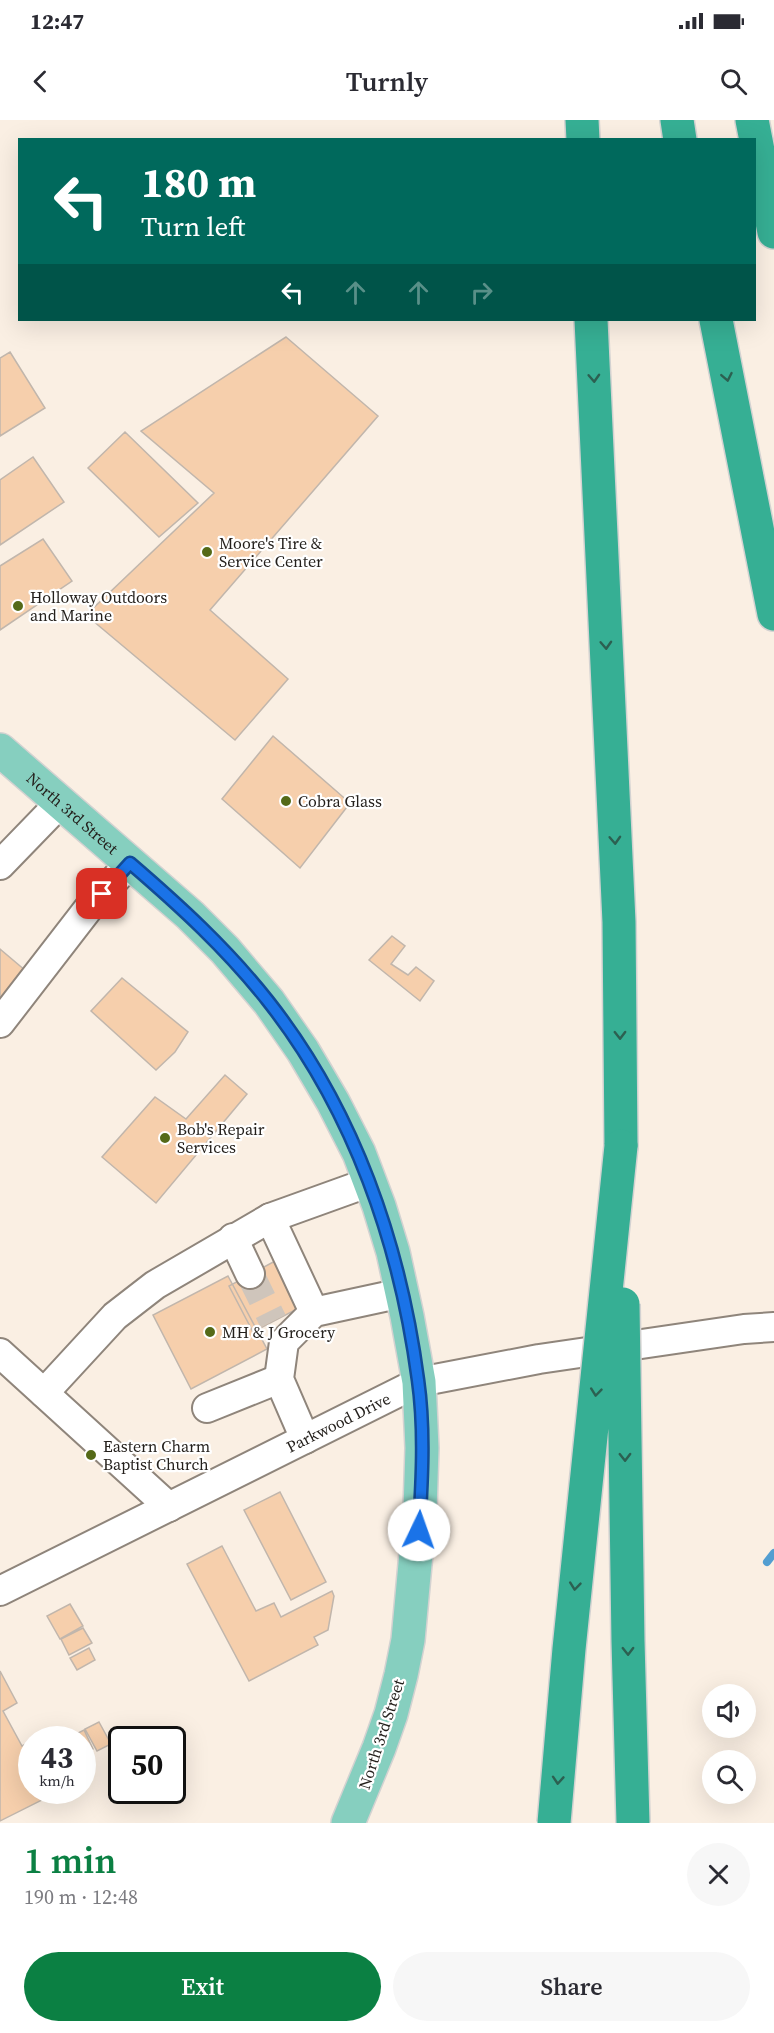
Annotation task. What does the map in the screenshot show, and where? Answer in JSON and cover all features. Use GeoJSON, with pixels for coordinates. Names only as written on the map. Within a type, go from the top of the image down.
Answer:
{"type":"FeatureCollection","features":[{"type":"Feature","properties":{"kind":"highway"},"geometry":{"type":"LineString","coordinates":[[582,120],[583,138]]}},
{"type":"Feature","properties":{"kind":"highway"},"geometry":{"type":"LineString","coordinates":[[677,120],[681,138]]}},
{"type":"Feature","properties":{"kind":"highway"},"geometry":{"type":"LineString","coordinates":[[752,120],[756,138]]}},
{"type":"Feature","properties":{"kind":"highway"},"geometry":{"type":"LineString","coordinates":[[756,140],[774,232]]}},
{"type":"Feature","properties":{"kind":"highway"},"geometry":{"type":"LineString","coordinates":[[591,321],[619,922],[633,1823]]}},
{"type":"Feature","properties":{"kind":"highway"},"geometry":{"type":"LineString","coordinates":[[716,321],[774,614]]}},
{"type":"Feature","properties":{"kind":"highway"},"geometry":{"type":"LineString","coordinates":[[554,1823],[568,1649],[621,1146]]}},
{"type":"Feature","properties":{"kind":"main road","name":"North 3rd Street"},"geometry":{"type":"LineString","coordinates":[[0,750],[190,915],[225,950],[269,1002],[303,1051],[359,1153],[393,1252],[419,1382],[422,1448],[420,1510],[408,1640],[391,1714],[348,1823]]}},
{"type":"Feature","properties":{"kind":"street"},"geometry":{"type":"LineString","coordinates":[[0,865],[61,802]]}},
{"type":"Feature","properties":{"kind":"street"},"geometry":{"type":"LineString","coordinates":[[0,1023],[88,909],[130,863]]}},
{"type":"Feature","properties":{"kind":"street"},"geometry":{"type":"LineString","coordinates":[[44,1393],[115,1316],[155,1284],[270,1218],[370,1182]]}},
{"type":"Feature","properties":{"kind":"street"},"geometry":{"type":"LineString","coordinates":[[270,1218],[314,1312]]}},
{"type":"Feature","properties":{"kind":"street"},"geometry":{"type":"LineString","coordinates":[[233,1238],[250,1274]]}},
{"type":"Feature","properties":{"kind":"street"},"geometry":{"type":"LineString","coordinates":[[305,1439],[279,1378],[279,1332],[314,1312],[402,1293]]}},
{"type":"Feature","properties":{"kind":"street","name":"Parkwood Drive"},"geometry":{"type":"LineString","coordinates":[[0,1591],[419,1382],[539,1359],[744,1329],[774,1327]]}},
{"type":"Feature","properties":{"kind":"street"},"geometry":{"type":"LineString","coordinates":[[0,1353],[169,1507]]}},
{"type":"Feature","properties":{"kind":"street"},"geometry":{"type":"LineString","coordinates":[[207,1408],[279,1378]]}},
{"type":"Feature","properties":{"kind":"building","name":"Moore's Tire & Service Center"},"geometry":{"type":"Polygon","coordinates":[[[286,337],[378,416],[210,610],[288,679],[235,740],[86,615],[214,493],[141,431],[286,337]]]}},
{"type":"Feature","properties":{"kind":"building"},"geometry":{"type":"Polygon","coordinates":[[[10,352],[45,408],[0,436],[0,358],[10,352]]]}},
{"type":"Feature","properties":{"kind":"building"},"geometry":{"type":"Polygon","coordinates":[[[125,432],[198,503],[159,537],[88,468],[125,432]]]}},
{"type":"Feature","properties":{"kind":"building"},"geometry":{"type":"Polygon","coordinates":[[[33,457],[64,502],[0,545],[0,480],[33,457]]]}},
{"type":"Feature","properties":{"kind":"building","name":"Holloway Outdoors and Marine"},"geometry":{"type":"Polygon","coordinates":[[[43,539],[72,581],[0,630],[0,566],[43,539]]]}},
{"type":"Feature","properties":{"kind":"building","name":"Cobra Glass"},"geometry":{"type":"Polygon","coordinates":[[[273,736],[350,803],[300,868],[222,799],[273,736]]]}},
{"type":"Feature","properties":{"kind":"building"},"geometry":{"type":"Polygon","coordinates":[[[392,936],[405,946],[391,964],[408,975],[416,967],[434,981],[420,1001],[369,960],[392,936]]]}},
{"type":"Feature","properties":{"kind":"building"},"geometry":{"type":"Polygon","coordinates":[[[0,949],[26,971],[0,1000],[0,949]]]}},
{"type":"Feature","properties":{"kind":"building"},"geometry":{"type":"Polygon","coordinates":[[[122,978],[188,1032],[175,1052],[156,1070],[91,1011],[122,978]]]}},
{"type":"Feature","properties":{"kind":"building","name":"Bob's Repair Services"},"geometry":{"type":"Polygon","coordinates":[[[225,1075],[247,1094],[156,1203],[102,1157],[155,1097],[186,1119],[225,1075]]]}},
{"type":"Feature","properties":{"kind":"building"},"geometry":{"type":"Polygon","coordinates":[[[275,1261],[299,1308],[253,1332],[229,1286],[275,1261]]]}},
{"type":"Feature","properties":{"kind":"building","name":"MH & J Grocery"},"geometry":{"type":"Polygon","coordinates":[[[228,1276],[267,1349],[191,1389],[153,1315],[228,1276]]]}},
{"type":"Feature","properties":{"kind":"building"},"geometry":{"type":"Polygon","coordinates":[[[280,1492],[326,1582],[291,1600],[244,1510],[280,1492]]]}},
{"type":"Feature","properties":{"kind":"building"},"geometry":{"type":"Polygon","coordinates":[[[222,1546],[256,1611],[274,1603],[281,1617],[332,1591],[334,1596],[328,1630],[314,1637],[318,1645],[249,1681],[187,1564],[222,1546]]]}},
{"type":"Feature","properties":{"kind":"building"},"geometry":{"type":"Polygon","coordinates":[[[70,1604],[83,1626],[60,1639],[47,1616],[70,1604]]]}},
{"type":"Feature","properties":{"kind":"building"},"geometry":{"type":"Polygon","coordinates":[[[83,1628],[92,1643],[69,1655],[61,1639],[83,1628]]]}},
{"type":"Feature","properties":{"kind":"building"},"geometry":{"type":"Polygon","coordinates":[[[89,1648],[95,1660],[77,1670],[70,1658],[89,1648]]]}},
{"type":"Feature","properties":{"kind":"building"},"geometry":{"type":"Polygon","coordinates":[[[0,1671],[17,1703],[3,1711],[18,1739],[18,1804],[34,1804],[0,1821],[0,1671]]]}},
{"type":"Feature","properties":{"kind":"building"},"geometry":{"type":"Polygon","coordinates":[[[99,1722],[108,1738],[108,1746],[97,1751],[96,1726],[91,1726],[99,1722]]]}},
{"type":"Feature","properties":{"kind":"waterway"},"geometry":{"type":"LineString","coordinates":[[767,1562],[774,1553]]}},
{"type":"Feature","properties":{"kind":"tunnel"},"geometry":{"type":"LineString","coordinates":[[250,1274],[273,1321]]}},
{"type":"Feature","properties":{"kind":"place","name":"Moore's Tire & Service Center"},"geometry":{"type":"Point","coordinates":[207,552]}},
{"type":"Feature","properties":{"kind":"place","name":"Holloway Outdoors and Marine"},"geometry":{"type":"Point","coordinates":[18,606]}},
{"type":"Feature","properties":{"kind":"place","name":"Cobra Glass"},"geometry":{"type":"Point","coordinates":[286,801]}},
{"type":"Feature","properties":{"kind":"place","name":"Bob's Repair Services"},"geometry":{"type":"Point","coordinates":[165,1138]}},
{"type":"Feature","properties":{"kind":"place","name":"MH & J Grocery"},"geometry":{"type":"Point","coordinates":[210,1332]}},
{"type":"Feature","properties":{"kind":"place","name":"Eastern Charm Baptist Church"},"geometry":{"type":"Point","coordinates":[91,1455]}},
{"type":"Feature","properties":{"kind":"route"},"geometry":{"type":"LineString","coordinates":[[102,894],[130,863],[190,915],[225,950],[269,1002],[303,1051],[359,1153],[393,1252],[419,1382],[422,1448],[419,1530]]}}]}
